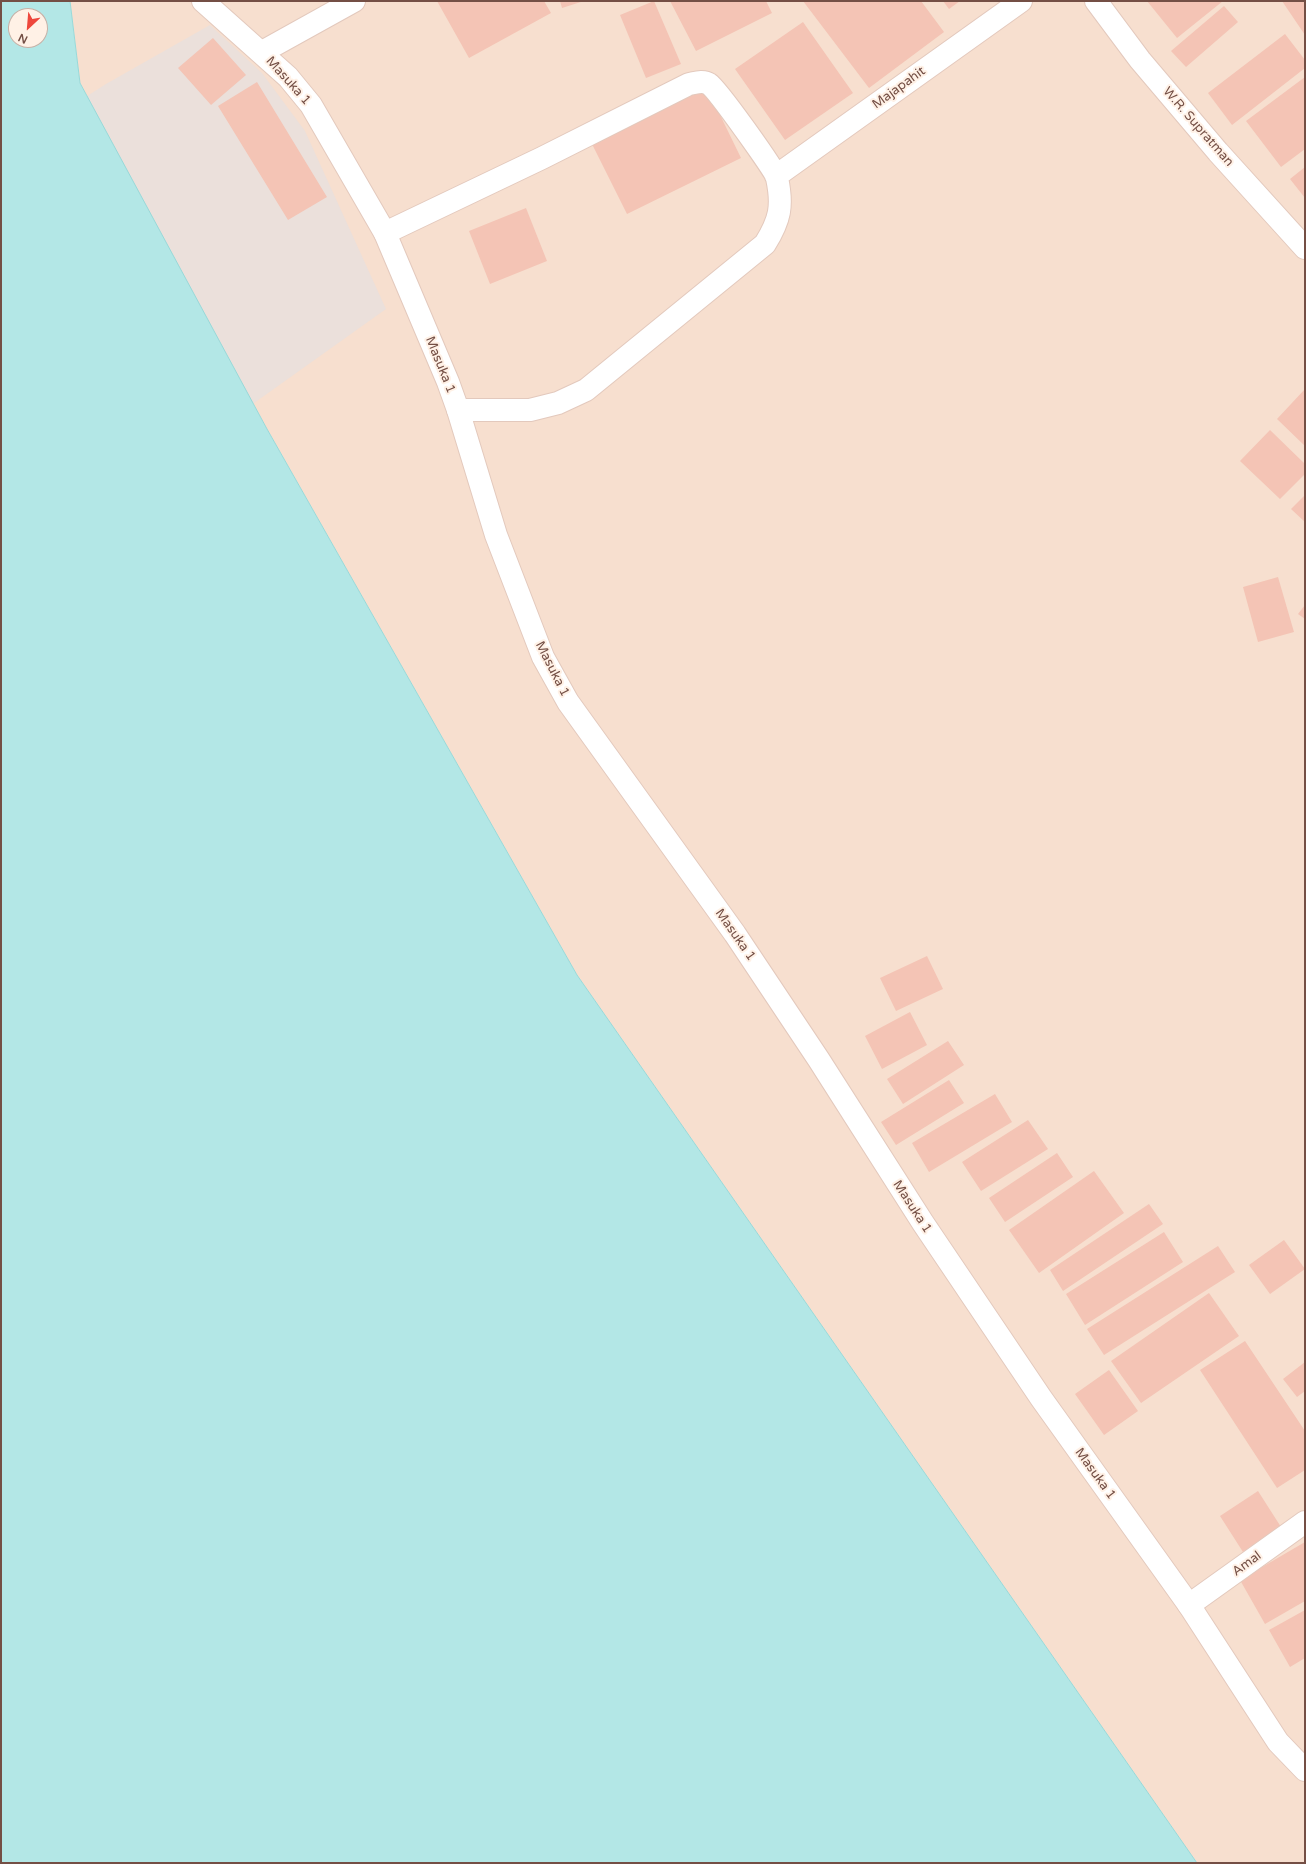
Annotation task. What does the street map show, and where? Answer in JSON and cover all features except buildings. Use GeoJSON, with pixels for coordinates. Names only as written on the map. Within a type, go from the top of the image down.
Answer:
{"type":"FeatureCollection","features":[{"type":"Feature","properties":{"kind":"street","name":"Masuka 1"},"geometry":{"type":"LineString","coordinates":[[203,1],[262,52],[288,77],[311,105],[385,233],[448,382],[496,535],[543,657],[568,702],[735,934],[819,1060],[922,1224],[1041,1398],[1189,1605],[1278,1742],[1305,1770]]}},
{"type":"Feature","properties":{"kind":"street"},"geometry":{"type":"LineString","coordinates":[[262,52],[354,1]]}},
{"type":"Feature","properties":{"kind":"street","name":"Majapahit"},"geometry":{"type":"LineString","coordinates":[[776,176],[1021,1]]}},
{"type":"Feature","properties":{"kind":"street","name":"W.R. Supratman"},"geometry":{"type":"LineString","coordinates":[[1096,1],[1140,60],[1218,152],[1305,248]]}},
{"type":"Feature","properties":{"kind":"street"},"geometry":{"type":"LineString","coordinates":[[385,233],[542,158],[688,84],[702,82],[709,84],[722,97],[776,176],[781,206],[776,226],[765,244],[586,390],[558,403],[530,410],[458,410]]}},
{"type":"Feature","properties":{"kind":"street","name":"Amal"},"geometry":{"type":"LineString","coordinates":[[1189,1605],[1305,1522]]}},
{"type":"Feature","properties":{"kind":"shaded area"},"geometry":{"type":"Polygon","coordinates":[[[70,1],[1305,1],[1305,1863],[1197,1863],[577,975],[267,429],[80,83],[70,1]]]}},
{"type":"Feature","properties":{"kind":"shaded area"},"geometry":{"type":"Polygon","coordinates":[[[210,25],[262,73],[305,131],[386,309],[104,510],[1,151],[106,84],[210,25]]]}},
{"type":"Feature","properties":{"kind":"water"},"geometry":{"type":"Polygon","coordinates":[[[1,1],[70,1],[80,83],[267,429],[577,975],[1197,1863],[1,1863],[1,1]]]}}]}
